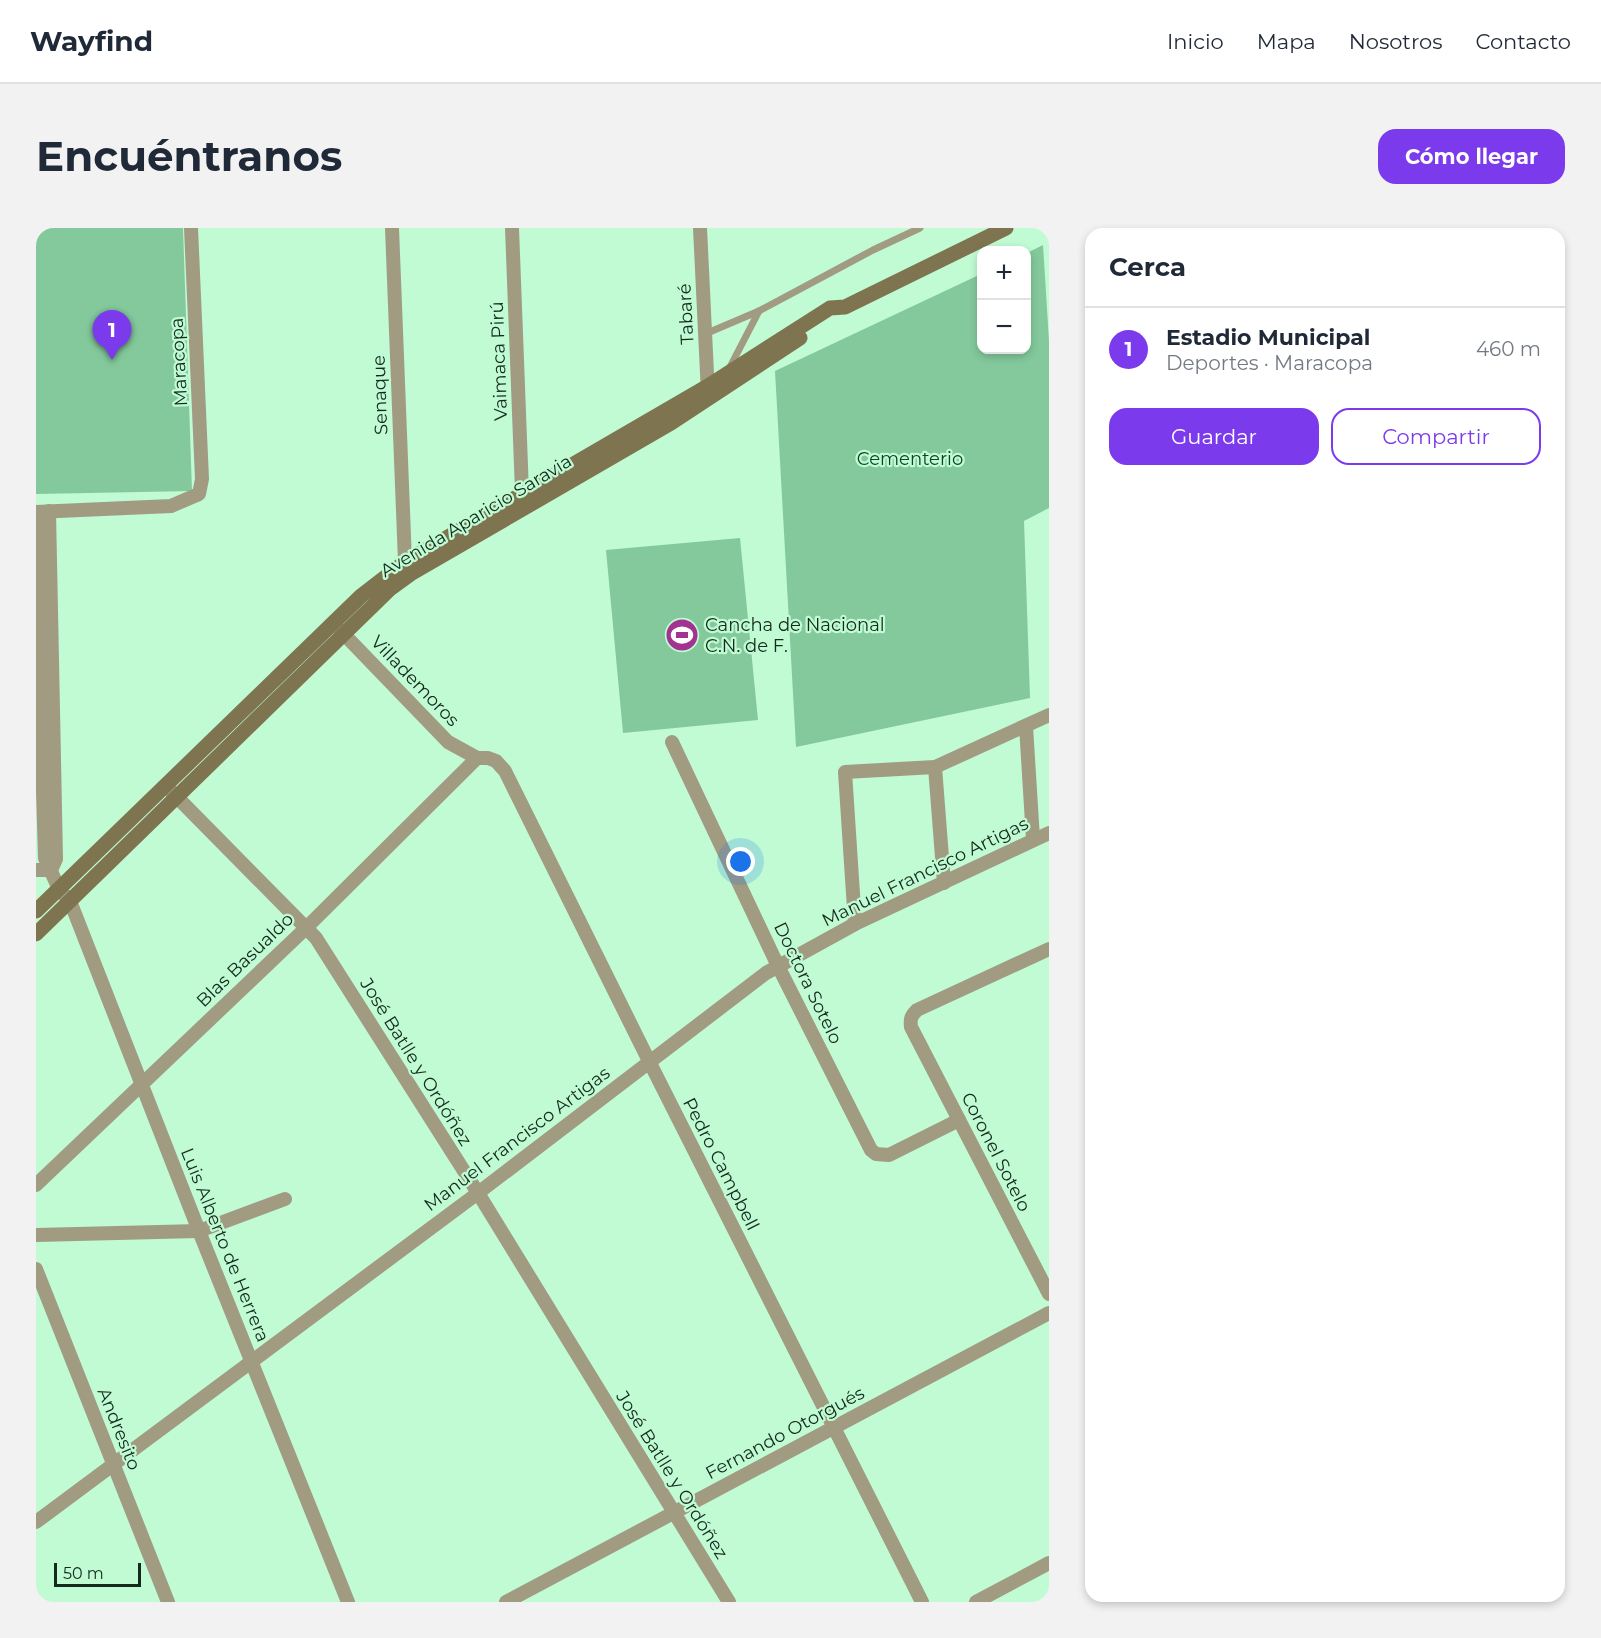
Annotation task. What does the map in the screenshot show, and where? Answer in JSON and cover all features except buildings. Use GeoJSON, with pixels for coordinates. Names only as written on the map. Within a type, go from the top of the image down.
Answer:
{"type":"FeatureCollection","features":[{"type":"Feature","properties":{"kind":"street","name":"Maracopa"},"geometry":{"type":"LineString","coordinates":[[41,512],[171,506],[199,494],[202,479],[191,228]]}},
{"type":"Feature","properties":{"kind":"street","name":"Senaque"},"geometry":{"type":"LineString","coordinates":[[392,228],[405,562]]}},
{"type":"Feature","properties":{"kind":"street","name":"Vaimaca Pirú"},"geometry":{"type":"LineString","coordinates":[[512,228],[522,492]]}},
{"type":"Feature","properties":{"kind":"street","name":"Tabaré"},"geometry":{"type":"LineString","coordinates":[[700,228],[708,392]]}},
{"type":"Feature","properties":{"kind":"street","name":"Avenida Aparicio Saravia"},"geometry":{"type":"LineString","coordinates":[[36,911],[165,786],[386,584],[405,562],[522,492],[708,392],[726,374],[830,308],[845,306],[1006,228]]}},
{"type":"Feature","properties":{"kind":"street","name":"Avenida Aparicio Saravia"},"geometry":{"type":"LineString","coordinates":[[386,584],[412,573],[837,316],[845,306]]}},
{"type":"Feature","properties":{"kind":"street"},"geometry":{"type":"LineString","coordinates":[[41,512],[43,691],[56,859],[51,870],[59,889],[70,901]]}},
{"type":"Feature","properties":{"kind":"street","name":"Avenida Aparicio Saravia"},"geometry":{"type":"LineString","coordinates":[[36,934],[177,797],[338,628]]}},
{"type":"Feature","properties":{"kind":"street","name":"Villademoros"},"geometry":{"type":"LineString","coordinates":[[338,628],[448,742],[477,758]]}},
{"type":"Feature","properties":{"kind":"street"},"geometry":{"type":"LineString","coordinates":[[855,924],[845,772],[935,767],[1049,715]]}},
{"type":"Feature","properties":{"kind":"street"},"geometry":{"type":"LineString","coordinates":[[1026,726],[1033,839]]}},
{"type":"Feature","properties":{"kind":"street","name":"Doctora Sotelo"},"geometry":{"type":"LineString","coordinates":[[672,742],[778,966],[871,1150],[876,1154],[889,1155],[959,1120]]}},
{"type":"Feature","properties":{"kind":"street","name":"Blas Basualdo"},"geometry":{"type":"LineString","coordinates":[[36,1185],[306,928],[477,758]]}},
{"type":"Feature","properties":{"kind":"street","name":"Pedro Campbell"},"geometry":{"type":"LineString","coordinates":[[477,758],[496,761],[506,771],[649,1061],[922,1602]]}},
{"type":"Feature","properties":{"kind":"street"},"geometry":{"type":"LineString","coordinates":[[935,767],[944,883]]}},
{"type":"Feature","properties":{"kind":"street","name":"José Batlle y Ordóñez"},"geometry":{"type":"LineString","coordinates":[[165,786],[316,938],[477,1193],[729,1602]]}},
{"type":"Feature","properties":{"kind":"street","name":"Manuel Francisco Artigas"},"geometry":{"type":"LineString","coordinates":[[36,1522],[477,1193],[766,973],[855,924],[1049,833]]}},
{"type":"Feature","properties":{"kind":"street"},"geometry":{"type":"LineString","coordinates":[[36,870],[51,870]]}},
{"type":"Feature","properties":{"kind":"street","name":"Luis Alberto de Herrera"},"geometry":{"type":"LineString","coordinates":[[70,901],[348,1602]]}},
{"type":"Feature","properties":{"kind":"street","name":"Coronel Sotelo"},"geometry":{"type":"LineString","coordinates":[[1049,949],[917,1010],[912,1015],[912,1028],[1049,1294]]}},
{"type":"Feature","properties":{"kind":"street"},"geometry":{"type":"LineString","coordinates":[[36,1235],[199,1231],[285,1199]]}},
{"type":"Feature","properties":{"kind":"street","name":"Andresito"},"geometry":{"type":"LineString","coordinates":[[36,1269],[168,1602]]}},
{"type":"Feature","properties":{"kind":"street","name":"Fernando Otorgués"},"geometry":{"type":"LineString","coordinates":[[506,1602],[1049,1313]]}},
{"type":"Feature","properties":{"kind":"street"},"geometry":{"type":"LineString","coordinates":[[976,1602],[1049,1563]]}},
{"type":"Feature","properties":{"kind":"lane"},"geometry":{"type":"LineString","coordinates":[[705,334],[759,311],[873,250],[920,228]]}},
{"type":"Feature","properties":{"kind":"lane"},"geometry":{"type":"LineString","coordinates":[[726,374],[759,311]]}},
{"type":"Feature","properties":{"kind":"green space"},"geometry":{"type":"Polygon","coordinates":[[[36,228],[183,228],[192,491],[36,494],[36,228]]]}},
{"type":"Feature","properties":{"kind":"green space","name":"Cementerio"},"geometry":{"type":"Polygon","coordinates":[[[1043,245],[1049,341],[1049,508],[1024,521],[1030,698],[796,747],[775,371],[977,276],[977,354],[1031,354],[1031,251],[1043,245]]]}},
{"type":"Feature","properties":{"kind":"green space","name":"Cancha de Nacional C.N. de F."},"geometry":{"type":"Polygon","coordinates":[[[740,538],[758,720],[623,733],[606,550],[740,538]]]}},
{"type":"Feature","properties":{"kind":"place","name":"Estadio Municipal"},"geometry":{"type":"Point","coordinates":[112,360]}},
{"type":"Feature","properties":{"kind":"place","name":"Cancha de Nacional C.N. de F."},"geometry":{"type":"Point","coordinates":[682,635]}}]}
